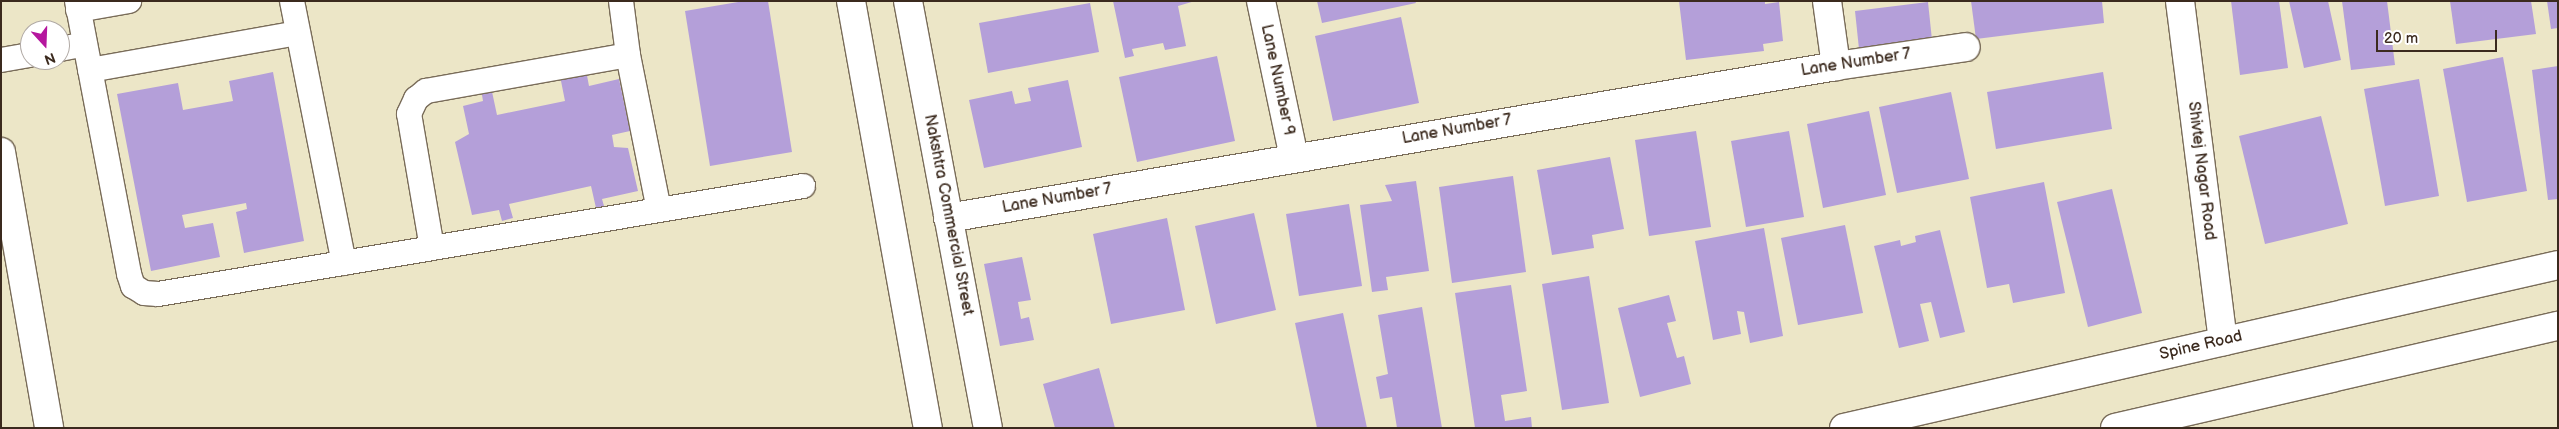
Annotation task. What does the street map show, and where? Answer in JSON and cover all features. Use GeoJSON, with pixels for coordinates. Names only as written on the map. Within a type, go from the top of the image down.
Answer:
{"type":"FeatureCollection","features":[{"type":"Feature","properties":{"kind":"street"},"geometry":{"type":"LineString","coordinates":[[851,1],[928,428]]}},
{"type":"Feature","properties":{"kind":"street","name":"Nakshtra Commercial Street"},"geometry":{"type":"LineString","coordinates":[[908,1],[988,428]]}},
{"type":"Feature","properties":{"kind":"street","name":"Lane Number 9"},"geometry":{"type":"LineString","coordinates":[[1261,1],[1294,158]]}},
{"type":"Feature","properties":{"kind":"street"},"geometry":{"type":"LineString","coordinates":[[1827,1],[1836,66]]}},
{"type":"Feature","properties":{"kind":"street","name":"Shivtej Nagar Road"},"geometry":{"type":"LineString","coordinates":[[2180,1],[2223,341]]}},
{"type":"Feature","properties":{"kind":"street","name":"Lane Number 7"},"geometry":{"type":"LineString","coordinates":[[948,218],[1836,66],[1966,47]]}},
{"type":"Feature","properties":{"kind":"street"},"geometry":{"type":"LineString","coordinates":[[1,152],[4,184],[49,428]]}},
{"type":"Feature","properties":{"kind":"street","name":"Spine Road"},"geometry":{"type":"LineString","coordinates":[[1844,428],[2558,265]]}},
{"type":"Feature","properties":{"kind":"street"},"geometry":{"type":"LineString","coordinates":[[2115,428],[2558,326]]}},
{"type":"Feature","properties":{"kind":"lane"},"geometry":{"type":"LineString","coordinates":[[129,1],[77,6],[129,274],[133,286],[144,294],[158,294],[803,186]]}},
{"type":"Feature","properties":{"kind":"lane"},"geometry":{"type":"LineString","coordinates":[[292,1],[344,263]]}},
{"type":"Feature","properties":{"kind":"lane"},"geometry":{"type":"LineString","coordinates":[[621,1],[628,55],[659,210]]}},
{"type":"Feature","properties":{"kind":"lane"},"geometry":{"type":"LineString","coordinates":[[90,70],[298,33]]}},
{"type":"Feature","properties":{"kind":"lane"},"geometry":{"type":"LineString","coordinates":[[70,47],[85,44]]}},
{"type":"Feature","properties":{"kind":"lane"},"geometry":{"type":"LineString","coordinates":[[432,248],[409,114],[416,100],[426,91],[628,55]]}},
{"type":"Feature","properties":{"kind":"lane"},"geometry":{"type":"LineString","coordinates":[[1,60],[20,57]]}},
{"type":"Feature","properties":{"kind":"building"},"geometry":{"type":"Polygon","coordinates":[[[744,1],[768,1],[792,152],[710,166],[685,11],[744,1]]]}},
{"type":"Feature","properties":{"kind":"building"},"geometry":{"type":"Polygon","coordinates":[[[1113,1],[1195,1],[1178,6],[1186,46],[1165,50],[1163,43],[1132,49],[1134,56],[1125,58],[1113,1]]]}},
{"type":"Feature","properties":{"kind":"building"},"geometry":{"type":"Polygon","coordinates":[[[1317,1],[1415,1],[1416,3],[1322,23],[1317,1]]]}},
{"type":"Feature","properties":{"kind":"building"},"geometry":{"type":"Polygon","coordinates":[[[1679,1],[1765,1],[1765,4],[1779,2],[1783,41],[1763,44],[1764,51],[1686,60],[1679,1]]]}},
{"type":"Feature","properties":{"kind":"building"},"geometry":{"type":"Polygon","coordinates":[[[1971,1],[2102,1],[2104,23],[1976,39],[1971,1]]]}},
{"type":"Feature","properties":{"kind":"building"},"geometry":{"type":"Polygon","coordinates":[[[2231,1],[2279,1],[2288,68],[2240,75],[2231,1]]]}},
{"type":"Feature","properties":{"kind":"building"},"geometry":{"type":"Polygon","coordinates":[[[2289,1],[2328,1],[2341,60],[2304,68],[2289,1]]]}},
{"type":"Feature","properties":{"kind":"building"},"geometry":{"type":"Polygon","coordinates":[[[2342,1],[2387,1],[2395,65],[2351,70],[2342,1]]]}},
{"type":"Feature","properties":{"kind":"building"},"geometry":{"type":"Polygon","coordinates":[[[2450,1],[2531,1],[2536,34],[2456,44],[2450,1]]]}},
{"type":"Feature","properties":{"kind":"building"},"geometry":{"type":"Polygon","coordinates":[[[2547,1],[2558,1],[2558,28],[2551,29],[2547,1]]]}},
{"type":"Feature","properties":{"kind":"building"},"geometry":{"type":"Polygon","coordinates":[[[1928,2],[1932,40],[1859,49],[1855,11],[1928,2]]]}},
{"type":"Feature","properties":{"kind":"building"},"geometry":{"type":"Polygon","coordinates":[[[1090,3],[1099,52],[988,73],[979,23],[1090,3]]]}},
{"type":"Feature","properties":{"kind":"building"},"geometry":{"type":"Polygon","coordinates":[[[1401,17],[1419,103],[1333,121],[1315,36],[1401,17]]]}},
{"type":"Feature","properties":{"kind":"building"},"geometry":{"type":"Polygon","coordinates":[[[1217,56],[1235,141],[1137,162],[1119,77],[1217,56]]]}},
{"type":"Feature","properties":{"kind":"building"},"geometry":{"type":"Polygon","coordinates":[[[2503,57],[2527,191],[2467,202],[2443,69],[2503,57]]]}},
{"type":"Feature","properties":{"kind":"building"},"geometry":{"type":"Polygon","coordinates":[[[585,65],[589,86],[619,79],[630,131],[612,135],[614,147],[628,148],[638,191],[602,199],[604,206],[596,208],[591,186],[509,204],[513,218],[502,221],[499,210],[472,215],[455,142],[469,134],[463,106],[483,101],[481,89],[491,87],[497,115],[565,101],[559,71],[585,65]]]}},
{"type":"Feature","properties":{"kind":"building"},"geometry":{"type":"Polygon","coordinates":[[[2558,66],[2558,199],[2548,200],[2532,70],[2558,66]]]}},
{"type":"Feature","properties":{"kind":"building"},"geometry":{"type":"Polygon","coordinates":[[[273,72],[304,241],[244,253],[236,212],[247,209],[246,203],[182,215],[185,228],[213,223],[220,257],[151,271],[117,94],[178,83],[183,110],[233,101],[229,81],[273,72]]]}},
{"type":"Feature","properties":{"kind":"building"},"geometry":{"type":"Polygon","coordinates":[[[2103,72],[2112,129],[1996,149],[1987,92],[2103,72]]]}},
{"type":"Feature","properties":{"kind":"building"},"geometry":{"type":"Polygon","coordinates":[[[2419,79],[2439,196],[2385,206],[2364,89],[2419,79]]]}},
{"type":"Feature","properties":{"kind":"building"},"geometry":{"type":"Polygon","coordinates":[[[1068,80],[1082,147],[984,168],[969,100],[1012,91],[1015,104],[1031,101],[1028,88],[1068,80]]]}},
{"type":"Feature","properties":{"kind":"building"},"geometry":{"type":"Polygon","coordinates":[[[1951,92],[1969,179],[1897,193],[1879,107],[1951,92]]]}},
{"type":"Feature","properties":{"kind":"building"},"geometry":{"type":"Polygon","coordinates":[[[1869,111],[1886,195],[1823,208],[1807,124],[1869,111]]]}},
{"type":"Feature","properties":{"kind":"building"},"geometry":{"type":"Polygon","coordinates":[[[2321,116],[2348,224],[2265,244],[2239,136],[2321,116]]]}},
{"type":"Feature","properties":{"kind":"building"},"geometry":{"type":"Polygon","coordinates":[[[1696,131],[1711,227],[1649,236],[1635,140],[1696,131]]]}},
{"type":"Feature","properties":{"kind":"building"},"geometry":{"type":"Polygon","coordinates":[[[1789,131],[1804,217],[1746,227],[1731,141],[1789,131]]]}},
{"type":"Feature","properties":{"kind":"building"},"geometry":{"type":"Polygon","coordinates":[[[1610,157],[1624,229],[1592,235],[1594,248],[1552,255],[1537,170],[1610,157]]]}},
{"type":"Feature","properties":{"kind":"building"},"geometry":{"type":"Polygon","coordinates":[[[1513,176],[1526,272],[1452,283],[1439,187],[1513,176]]]}},
{"type":"Feature","properties":{"kind":"building"},"geometry":{"type":"Polygon","coordinates":[[[1416,181],[1429,271],[1386,277],[1388,290],[1372,292],[1360,205],[1392,201],[1385,185],[1416,181]]]}},
{"type":"Feature","properties":{"kind":"building"},"geometry":{"type":"Polygon","coordinates":[[[2044,182],[2065,293],[2013,303],[2009,284],[1987,288],[1970,197],[2044,182]]]}},
{"type":"Feature","properties":{"kind":"building"},"geometry":{"type":"Polygon","coordinates":[[[2112,189],[2142,313],[2088,327],[2057,202],[2112,189]]]}},
{"type":"Feature","properties":{"kind":"building"},"geometry":{"type":"Polygon","coordinates":[[[1349,204],[1362,286],[1299,296],[1286,214],[1349,204]]]}},
{"type":"Feature","properties":{"kind":"building"},"geometry":{"type":"Polygon","coordinates":[[[1254,213],[1276,310],[1216,324],[1195,226],[1254,213]]]}},
{"type":"Feature","properties":{"kind":"building"},"geometry":{"type":"Polygon","coordinates":[[[1167,218],[1185,310],[1111,324],[1093,234],[1167,218]]]}},
{"type":"Feature","properties":{"kind":"building"},"geometry":{"type":"Polygon","coordinates":[[[1845,225],[1863,313],[1798,325],[1781,238],[1845,225]]]}},
{"type":"Feature","properties":{"kind":"building"},"geometry":{"type":"Polygon","coordinates":[[[1764,228],[1783,336],[1750,343],[1744,312],[1737,311],[1741,334],[1713,340],[1695,241],[1764,228]]]}},
{"type":"Feature","properties":{"kind":"building"},"geometry":{"type":"Polygon","coordinates":[[[1940,230],[1965,332],[1940,338],[1931,302],[1920,304],[1929,341],[1899,348],[1874,246],[1900,240],[1901,246],[1916,242],[1915,236],[1940,230]]]}},
{"type":"Feature","properties":{"kind":"building"},"geometry":{"type":"Polygon","coordinates":[[[1022,257],[1031,300],[1018,302],[1021,319],[1029,317],[1034,340],[1000,346],[984,264],[1022,257]]]}},
{"type":"Feature","properties":{"kind":"building"},"geometry":{"type":"Polygon","coordinates":[[[1589,276],[1609,403],[1562,410],[1542,284],[1589,276]]]}},
{"type":"Feature","properties":{"kind":"building"},"geometry":{"type":"Polygon","coordinates":[[[1511,285],[1527,391],[1501,395],[1505,421],[1531,417],[1532,428],[1475,428],[1455,293],[1511,285]]]}},
{"type":"Feature","properties":{"kind":"building"},"geometry":{"type":"Polygon","coordinates":[[[1669,295],[1676,321],[1667,323],[1677,358],[1684,356],[1691,384],[1640,397],[1618,308],[1669,295]]]}},
{"type":"Feature","properties":{"kind":"building"},"geometry":{"type":"Polygon","coordinates":[[[1422,307],[1442,428],[1397,428],[1392,397],[1380,399],[1376,377],[1388,374],[1378,315],[1422,307]]]}},
{"type":"Feature","properties":{"kind":"building"},"geometry":{"type":"Polygon","coordinates":[[[1343,313],[1367,428],[1317,428],[1295,323],[1343,313]]]}},
{"type":"Feature","properties":{"kind":"building"},"geometry":{"type":"Polygon","coordinates":[[[1099,368],[1115,428],[1055,428],[1043,384],[1099,368]]]}}]}
